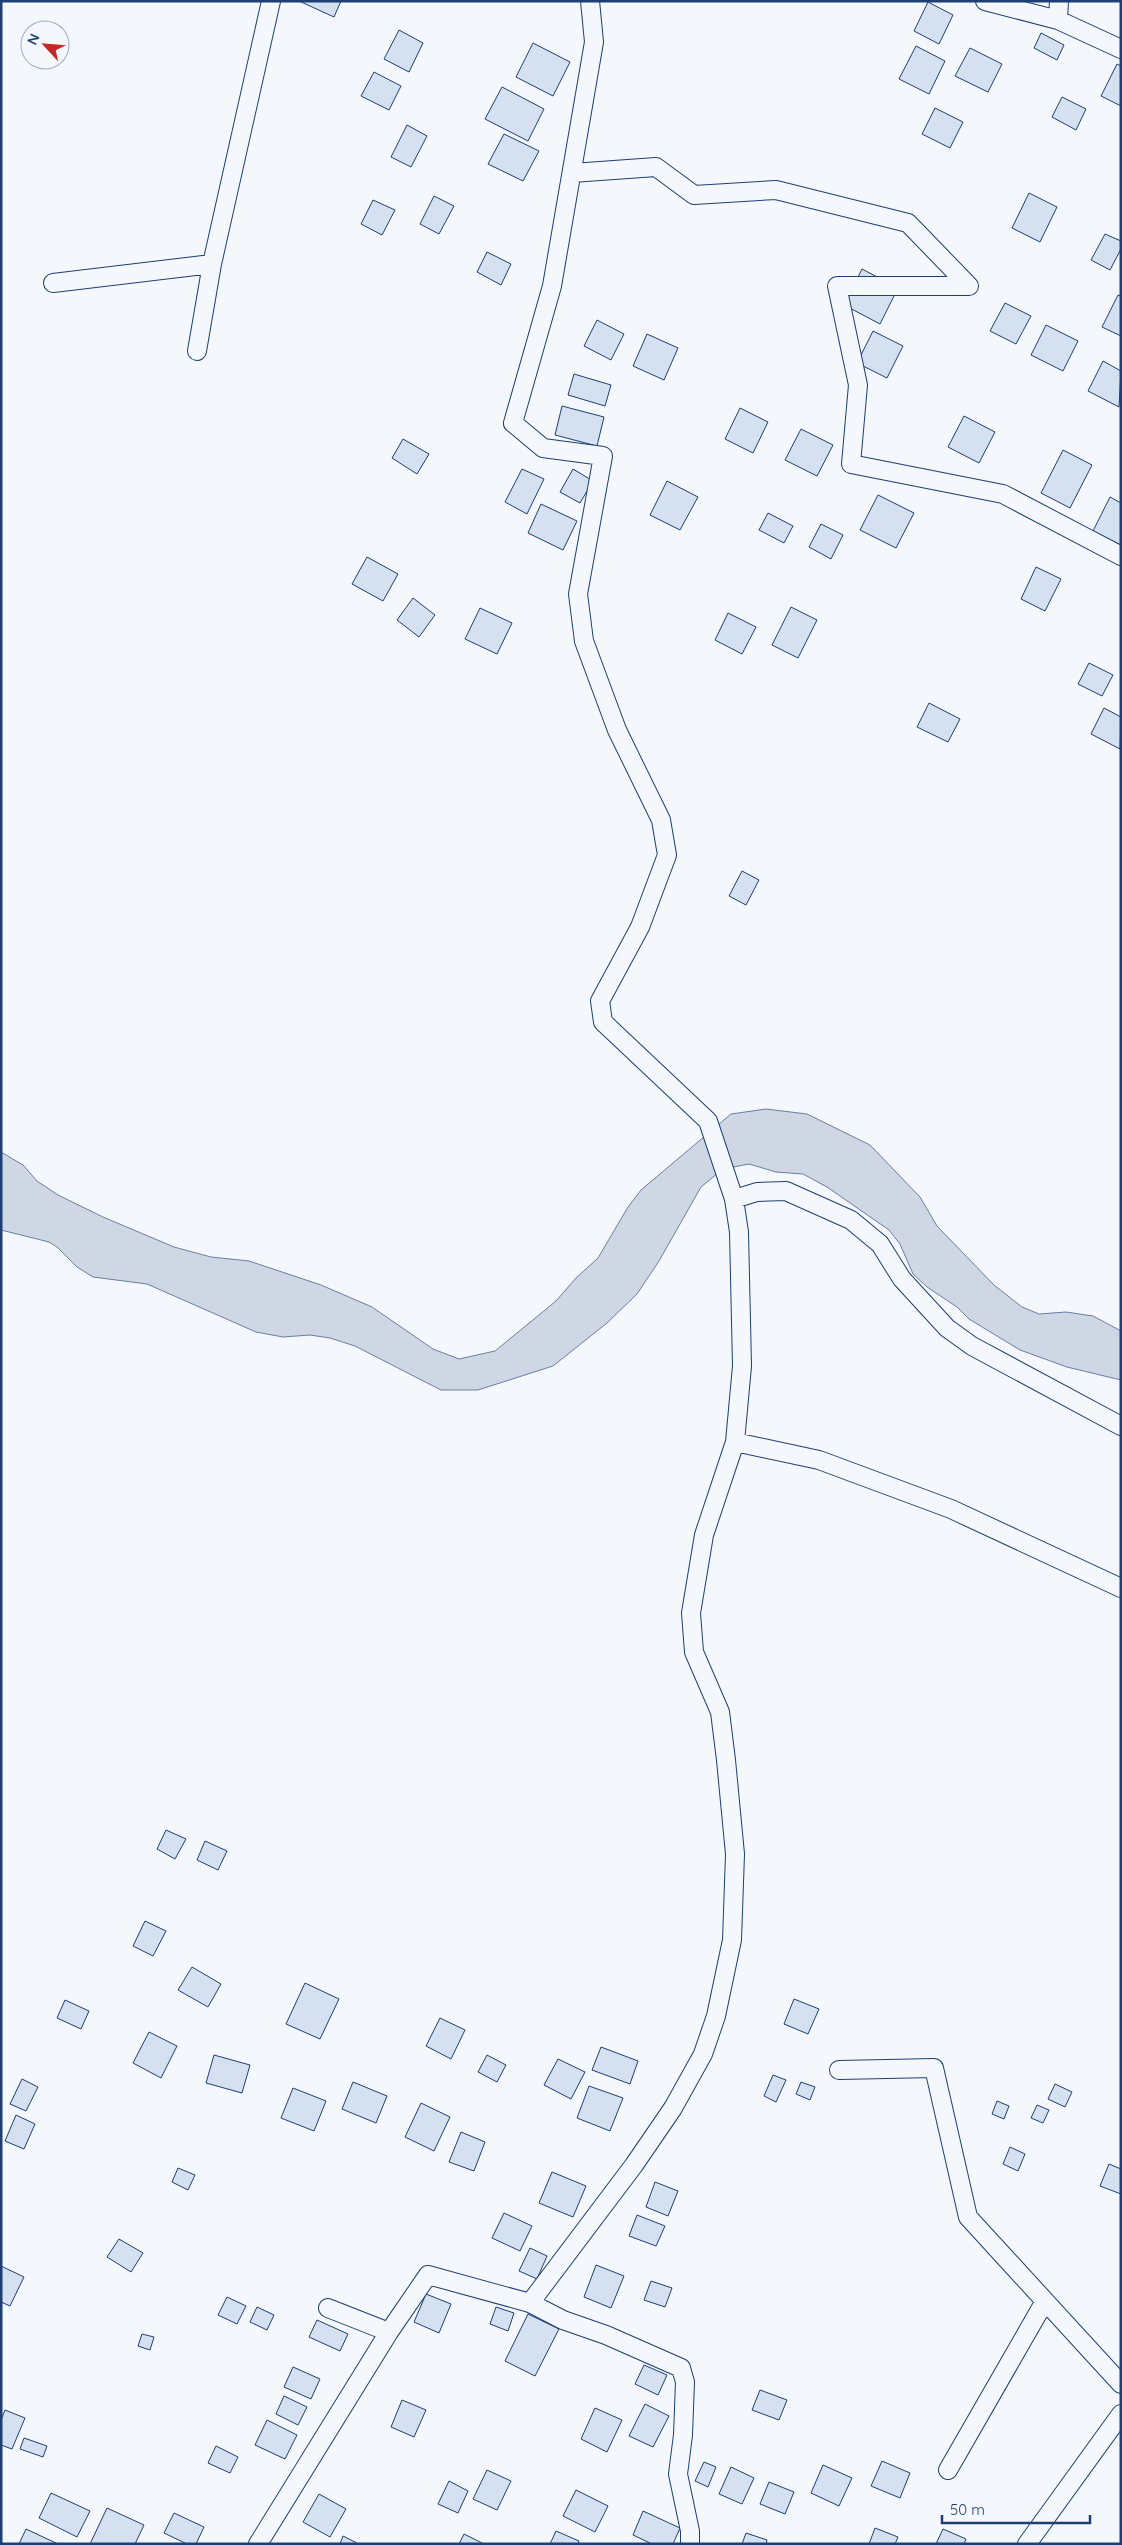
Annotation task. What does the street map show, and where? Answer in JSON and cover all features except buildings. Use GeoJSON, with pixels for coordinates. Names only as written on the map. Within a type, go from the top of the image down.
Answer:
{"type":"FeatureCollection","features":[{"type":"Feature","properties":{"kind":"street"},"geometry":{"type":"LineString","coordinates":[[197,352],[212,264],[271,1]]}},
{"type":"Feature","properties":{"kind":"street"},"geometry":{"type":"LineString","coordinates":[[530,2303],[634,2165],[673,2108],[703,2054],[716,2016],[732,1940],[736,1854],[720,1712],[694,1652],[691,1613],[704,1535],[735,1442],[742,1366],[739,1232],[731,1191],[708,1121],[603,1022],[600,1001],[640,927],[667,854],[660,820],[618,730],[584,641],[578,594],[603,456],[543,448],[513,423],[552,286],[594,42],[590,1]]}},
{"type":"Feature","properties":{"kind":"street"},"geometry":{"type":"LineString","coordinates":[[985,1],[1058,20],[1121,49]]}},
{"type":"Feature","properties":{"kind":"street"},"geometry":{"type":"LineString","coordinates":[[1058,20],[1059,1]]}},
{"type":"Feature","properties":{"kind":"street"},"geometry":{"type":"LineString","coordinates":[[572,173],[656,167],[694,196],[776,190],[908,223],[969,286],[837,286],[858,385],[851,464],[1004,494],[1121,556]]}},
{"type":"Feature","properties":{"kind":"street"},"geometry":{"type":"LineString","coordinates":[[52,283],[212,264]]}},
{"type":"Feature","properties":{"kind":"street"},"geometry":{"type":"LineString","coordinates":[[731,1191],[786,1192],[851,1220],[880,1244],[902,1279],[947,1328],[972,1346],[1121,1426]]}},
{"type":"Feature","properties":{"kind":"street"},"geometry":{"type":"LineString","coordinates":[[735,1442],[819,1460],[942,1506],[1121,1588]]}},
{"type":"Feature","properties":{"kind":"street"},"geometry":{"type":"LineString","coordinates":[[839,2070],[934,2068],[968,2216],[1121,2384]]}},
{"type":"Feature","properties":{"kind":"street"},"geometry":{"type":"LineString","coordinates":[[258,2544],[390,2332],[428,2275],[530,2303],[563,2320],[606,2335],[680,2368],[685,2382],[683,2436],[678,2474],[690,2531],[690,2544]]}},
{"type":"Feature","properties":{"kind":"street"},"geometry":{"type":"LineString","coordinates":[[948,2470],[1046,2301]]}},
{"type":"Feature","properties":{"kind":"street"},"geometry":{"type":"LineString","coordinates":[[328,2308],[390,2332]]}},
{"type":"Feature","properties":{"kind":"street"},"geometry":{"type":"LineString","coordinates":[[1027,2544],[1121,2414]]}},
{"type":"Feature","properties":{"kind":"shaded area"},"geometry":{"type":"Polygon","coordinates":[[[766,1109],[807,1114],[870,1145],[920,1197],[937,1226],[994,1285],[1022,1307],[1039,1314],[1066,1312],[1093,1316],[1121,1331],[1121,1380],[1067,1367],[1020,1350],[969,1319],[957,1307],[927,1287],[913,1274],[900,1244],[889,1230],[827,1187],[803,1174],[776,1172],[749,1164],[723,1169],[701,1187],[659,1261],[637,1294],[607,1323],[553,1366],[478,1390],[441,1390],[355,1346],[330,1338],[310,1335],[283,1337],[256,1332],[147,1284],[93,1277],[77,1267],[57,1247],[49,1242],[1,1230],[1,1152],[23,1165],[37,1181],[58,1195],[103,1217],[174,1247],[211,1257],[249,1261],[321,1285],[372,1307],[433,1349],[459,1359],[495,1351],[556,1301],[576,1278],[598,1258],[628,1207],[641,1190],[731,1114],[766,1109]]]}}]}
